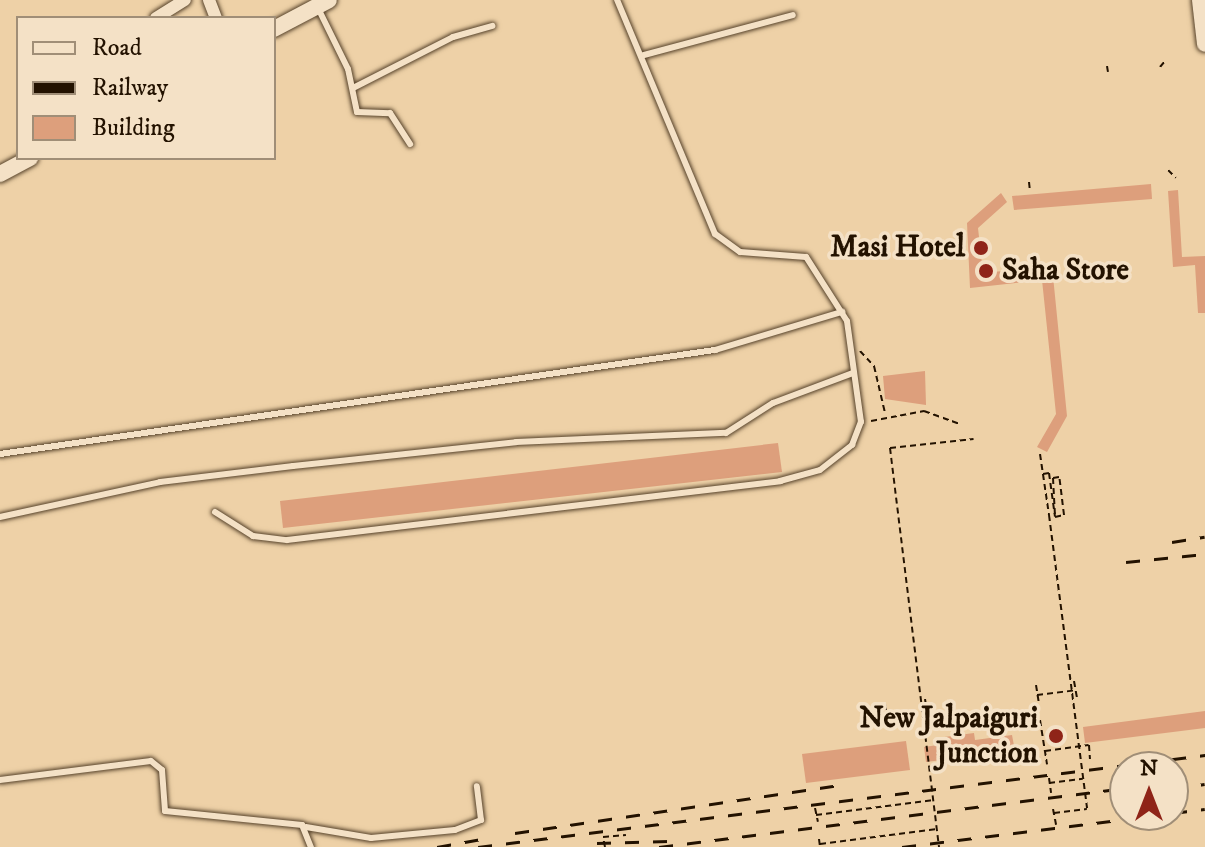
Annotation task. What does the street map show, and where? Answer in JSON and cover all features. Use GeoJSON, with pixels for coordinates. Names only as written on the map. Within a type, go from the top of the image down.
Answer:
{"type":"FeatureCollection","features":[{"type":"Feature","properties":{"kind":"main road"},"geometry":{"type":"LineString","coordinates":[[1200,0],[1205,44]]}},
{"type":"Feature","properties":{"kind":"main road"},"geometry":{"type":"LineString","coordinates":[[276,28],[323,3]]}},
{"type":"Feature","properties":{"kind":"main road"},"geometry":{"type":"LineString","coordinates":[[0,174],[26,160]]}},
{"type":"Feature","properties":{"kind":"street"},"geometry":{"type":"LineString","coordinates":[[159,16],[185,0]]}},
{"type":"Feature","properties":{"kind":"lane"},"geometry":{"type":"LineString","coordinates":[[215,512],[253,536],[287,540],[780,481],[840,457],[861,422],[852,349],[842,312],[803,255],[751,254],[719,240],[644,55],[617,0]]}},
{"type":"Feature","properties":{"kind":"lane"},"geometry":{"type":"LineString","coordinates":[[323,3],[353,88],[357,112],[390,113],[410,144]]}},
{"type":"Feature","properties":{"kind":"lane"},"geometry":{"type":"LineString","coordinates":[[644,55],[793,15]]}},
{"type":"Feature","properties":{"kind":"lane"},"geometry":{"type":"LineString","coordinates":[[353,88],[453,37],[492,26]]}},
{"type":"Feature","properties":{"kind":"lane"},"geometry":{"type":"LineString","coordinates":[[0,454],[715,350],[842,312]]}},
{"type":"Feature","properties":{"kind":"lane"},"geometry":{"type":"LineString","coordinates":[[0,517],[160,482],[293,466],[516,442],[726,433],[773,403],[853,373]]}},
{"type":"Feature","properties":{"kind":"lane"},"geometry":{"type":"LineString","coordinates":[[0,780],[151,761],[162,770],[165,811],[306,827],[371,838],[455,830],[481,820],[477,786]]}},
{"type":"Feature","properties":{"kind":"lane"},"geometry":{"type":"LineString","coordinates":[[306,827],[311,847]]}},
{"type":"Feature","properties":{"kind":"path"},"geometry":{"type":"LineString","coordinates":[[1160,67],[1165,61]]}},
{"type":"Feature","properties":{"kind":"path"},"geometry":{"type":"LineString","coordinates":[[1107,66],[1108,72]]}},
{"type":"Feature","properties":{"kind":"path"},"geometry":{"type":"LineString","coordinates":[[1168,170],[1176,178]]}},
{"type":"Feature","properties":{"kind":"path"},"geometry":{"type":"LineString","coordinates":[[1029,182],[1030,191]]}},
{"type":"Feature","properties":{"kind":"path"},"geometry":{"type":"LineString","coordinates":[[852,349],[874,366],[885,415]]}},
{"type":"Feature","properties":{"kind":"path"},"geometry":{"type":"LineString","coordinates":[[861,422],[885,415],[935,412],[960,424]]}},
{"type":"Feature","properties":{"kind":"path"},"geometry":{"type":"LineString","coordinates":[[939,847],[890,448],[974,439]]}},
{"type":"Feature","properties":{"kind":"path"},"geometry":{"type":"LineString","coordinates":[[1040,454],[1087,809],[1054,811],[1056,825]]}},
{"type":"Feature","properties":{"kind":"path"},"geometry":{"type":"LineString","coordinates":[[1043,474],[1050,476],[1055,517],[1064,515],[1059,477],[1053,478],[1057,504],[1059,517],[1049,517]]}},
{"type":"Feature","properties":{"kind":"path"},"geometry":{"type":"LineString","coordinates":[[1074,681],[1073,690],[1077,698]]}},
{"type":"Feature","properties":{"kind":"path"},"geometry":{"type":"LineString","coordinates":[[1036,685],[1039,703]]}},
{"type":"Feature","properties":{"kind":"path"},"geometry":{"type":"LineString","coordinates":[[1037,695],[1073,690]]}},
{"type":"Feature","properties":{"kind":"path"},"geometry":{"type":"LineString","coordinates":[[925,699],[924,708],[928,717]]}},
{"type":"Feature","properties":{"kind":"path"},"geometry":{"type":"LineString","coordinates":[[885,704],[888,722]]}},
{"type":"Feature","properties":{"kind":"path"},"geometry":{"type":"LineString","coordinates":[[1040,720],[1047,764]]}},
{"type":"Feature","properties":{"kind":"path"},"geometry":{"type":"LineString","coordinates":[[1045,751],[1089,745],[1090,759]]}},
{"type":"Feature","properties":{"kind":"path"},"geometry":{"type":"LineString","coordinates":[[1049,778],[1051,793]]}},
{"type":"Feature","properties":{"kind":"path"},"geometry":{"type":"LineString","coordinates":[[1049,783],[1083,779]]}},
{"type":"Feature","properties":{"kind":"path"},"geometry":{"type":"LineString","coordinates":[[816,815],[934,800]]}},
{"type":"Feature","properties":{"kind":"path"},"geometry":{"type":"LineString","coordinates":[[815,808],[818,822]]}},
{"type":"Feature","properties":{"kind":"path"},"geometry":{"type":"LineString","coordinates":[[819,839],[820,846],[937,829]]}},
{"type":"Feature","properties":{"kind":"path"},"geometry":{"type":"LineString","coordinates":[[605,847],[603,837],[626,835]]}},
{"type":"Feature","properties":{"kind":"building"},"geometry":{"type":"Polygon","coordinates":[[[1151,184],[1152,199],[1014,210],[1012,196],[1151,184]]]}},
{"type":"Feature","properties":{"kind":"building"},"geometry":{"type":"Polygon","coordinates":[[[1178,190],[1182,257],[1205,256],[1205,313],[1198,313],[1195,265],[1173,267],[1168,191],[1178,190]]]}},
{"type":"Feature","properties":{"kind":"building"},"geometry":{"type":"Polygon","coordinates":[[[1001,193],[1007,202],[978,228],[983,273],[1052,266],[1067,416],[1047,452],[1037,447],[1056,414],[1042,280],[970,288],[967,223],[1001,193]]]}},
{"type":"Feature","properties":{"kind":"building"},"geometry":{"type":"Polygon","coordinates":[[[925,371],[926,405],[885,399],[883,376],[925,371]]]}},
{"type":"Feature","properties":{"kind":"building"},"geometry":{"type":"Polygon","coordinates":[[[778,443],[782,472],[283,528],[280,501],[778,443]]]}},
{"type":"Feature","properties":{"kind":"building"},"geometry":{"type":"Polygon","coordinates":[[[1205,711],[1205,728],[1085,743],[1083,727],[1205,711]]]}},
{"type":"Feature","properties":{"kind":"building"},"geometry":{"type":"Polygon","coordinates":[[[974,733],[975,740],[1012,735],[1015,751],[926,762],[924,747],[938,745],[937,738],[974,733]]]}},
{"type":"Feature","properties":{"kind":"building"},"geometry":{"type":"Polygon","coordinates":[[[906,741],[910,770],[806,783],[802,754],[906,741]]]}},
{"type":"Feature","properties":{"kind":"railway"},"geometry":{"type":"LineString","coordinates":[[1172,542],[1205,537]]}},
{"type":"Feature","properties":{"kind":"railway"},"geometry":{"type":"LineString","coordinates":[[1126,562],[1205,554]]}},
{"type":"Feature","properties":{"kind":"railway"},"geometry":{"type":"LineString","coordinates":[[478,847],[1205,755]]}},
{"type":"Feature","properties":{"kind":"railway"},"geometry":{"type":"LineString","coordinates":[[1189,786],[1205,784]]}},
{"type":"Feature","properties":{"kind":"railway"},"geometry":{"type":"LineString","coordinates":[[515,833],[835,786]]}},
{"type":"Feature","properties":{"kind":"railway"},"geometry":{"type":"LineString","coordinates":[[659,847],[1109,790]]}},
{"type":"Feature","properties":{"kind":"railway"},"geometry":{"type":"LineString","coordinates":[[1189,811],[1205,809]]}},
{"type":"Feature","properties":{"kind":"railway"},"geometry":{"type":"LineString","coordinates":[[902,847],[1109,821]]}},
{"type":"Feature","properties":{"kind":"railway"},"geometry":{"type":"LineString","coordinates":[[437,847],[487,838]]}},
{"type":"Feature","properties":{"kind":"railway"},"geometry":{"type":"LineString","coordinates":[[597,843],[669,841]]}},
{"type":"Feature","properties":{"kind":"place","name":"Masi Hotel"},"geometry":{"type":"Point","coordinates":[981,248]}},
{"type":"Feature","properties":{"kind":"place","name":"Saha Store"},"geometry":{"type":"Point","coordinates":[986,271]}},
{"type":"Feature","properties":{"kind":"place","name":"New Jalpaiguri Junction"},"geometry":{"type":"Point","coordinates":[1056,736]}}]}
